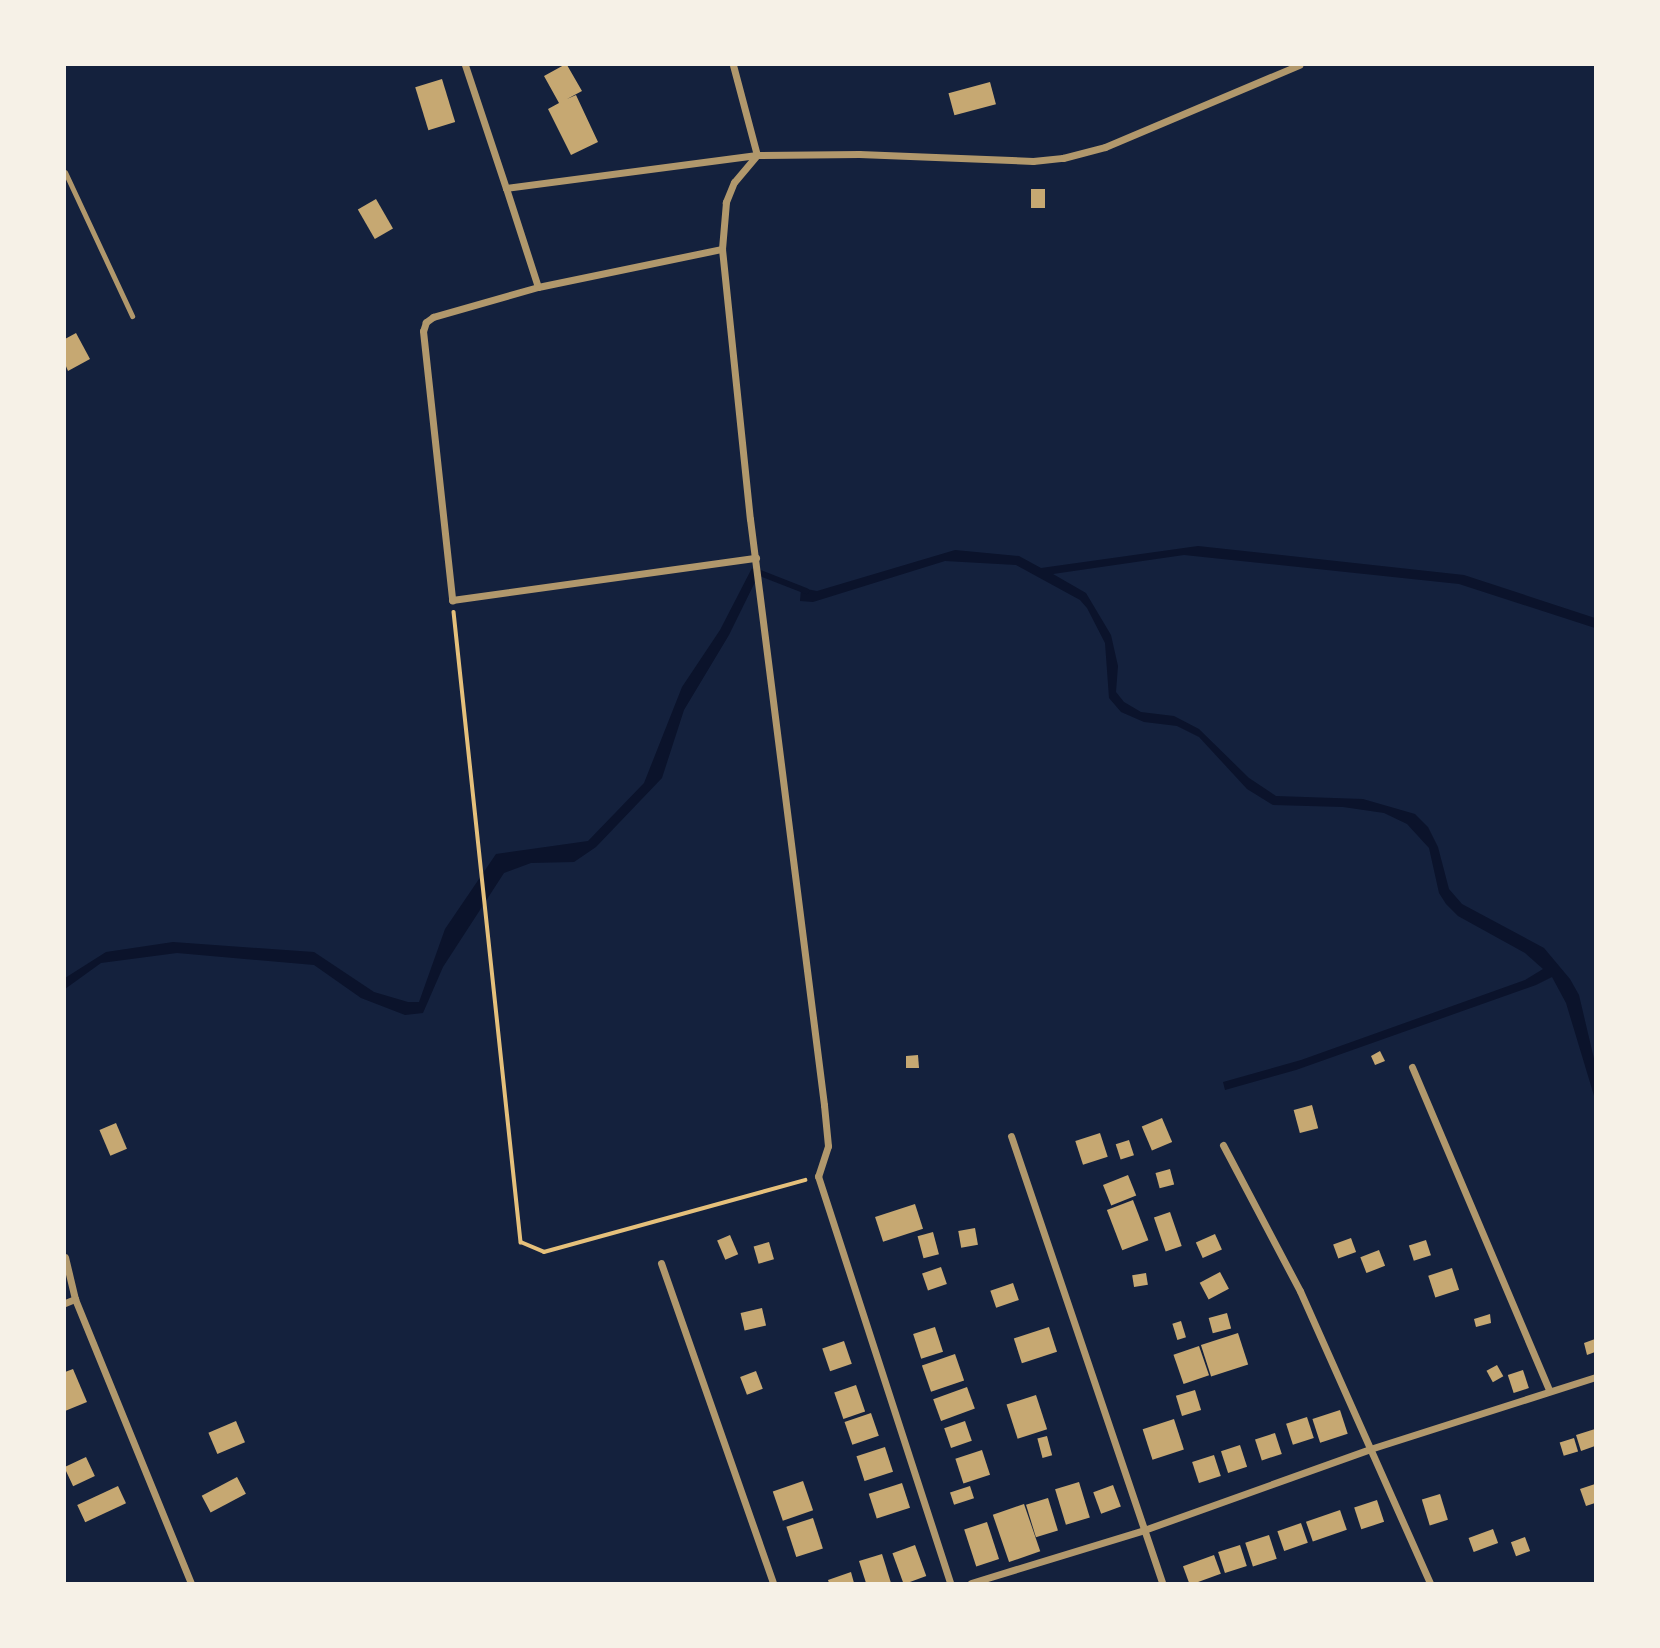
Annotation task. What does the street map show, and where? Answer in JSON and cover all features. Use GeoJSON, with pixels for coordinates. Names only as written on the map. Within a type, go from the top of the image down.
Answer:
{"type":"FeatureCollection","features":[{"type":"Feature","properties":{"kind":"street"},"geometry":{"type":"LineString","coordinates":[[465,65],[538,287]]}},
{"type":"Feature","properties":{"kind":"street"},"geometry":{"type":"LineString","coordinates":[[733,65],[757,155]]}},
{"type":"Feature","properties":{"kind":"street"},"geometry":{"type":"LineString","coordinates":[[506,188],[757,155],[859,154],[1032,161],[1063,158],[1105,147],[1299,65]]}},
{"type":"Feature","properties":{"kind":"street"},"geometry":{"type":"LineString","coordinates":[[757,155],[734,182],[726,202],[722,249],[757,561],[824,1105],[828,1146],[818,1176],[950,1583]]}},
{"type":"Feature","properties":{"kind":"street"},"geometry":{"type":"LineString","coordinates":[[722,249],[538,287],[433,317],[426,322],[423,331],[452,600],[757,561]]}},
{"type":"Feature","properties":{"kind":"street"},"geometry":{"type":"LineString","coordinates":[[1412,1067],[1549,1390]]}},
{"type":"Feature","properties":{"kind":"street"},"geometry":{"type":"LineString","coordinates":[[1011,1136],[1162,1583]]}},
{"type":"Feature","properties":{"kind":"street"},"geometry":{"type":"LineString","coordinates":[[1223,1145],[1300,1291],[1430,1583]]}},
{"type":"Feature","properties":{"kind":"street"},"geometry":{"type":"LineString","coordinates":[[65,1257],[75,1299],[191,1583]]}},
{"type":"Feature","properties":{"kind":"street"},"geometry":{"type":"LineString","coordinates":[[661,1262],[773,1583]]}},
{"type":"Feature","properties":{"kind":"street"},"geometry":{"type":"LineString","coordinates":[[65,1303],[75,1299]]}},
{"type":"Feature","properties":{"kind":"street"},"geometry":{"type":"LineString","coordinates":[[971,1583],[1144,1530],[1370,1449],[1595,1377]]}},
{"type":"Feature","properties":{"kind":"lane"},"geometry":{"type":"LineString","coordinates":[[65,172],[132,316]]}},
{"type":"Feature","properties":{"kind":"path"},"geometry":{"type":"LineString","coordinates":[[452,600],[521,1242],[544,1252],[818,1176]]}},
{"type":"Feature","properties":{"kind":"water"},"geometry":{"type":"Polygon","coordinates":[[[1198,546],[1464,575],[1595,618],[1595,628],[1459,584],[1184,555],[1053,574],[1086,593],[1111,635],[1118,666],[1116,692],[1124,702],[1141,712],[1174,716],[1199,729],[1249,778],[1276,796],[1363,799],[1415,814],[1428,827],[1438,847],[1449,889],[1462,904],[1544,948],[1570,979],[1579,995],[1595,1063],[1595,1099],[1566,1003],[1552,977],[1296,1070],[1225,1090],[1223,1082],[1301,1060],[1525,980],[1543,969],[1525,953],[1458,916],[1446,904],[1439,893],[1429,848],[1407,824],[1384,813],[1343,807],[1273,805],[1247,789],[1199,737],[1177,726],[1144,722],[1121,712],[1109,698],[1105,643],[1087,608],[1080,600],[1016,565],[945,561],[813,602],[800,601],[801,588],[817,591],[955,550],[1019,556],[1041,568],[1198,546]]]}},
{"type":"Feature","properties":{"kind":"water"},"geometry":{"type":"Polygon","coordinates":[[[752,568],[757,578],[729,635],[684,710],[662,778],[596,847],[574,862],[531,863],[504,873],[443,967],[423,1013],[405,1015],[361,998],[314,965],[177,953],[101,963],[65,989],[65,978],[106,952],[173,942],[314,952],[374,992],[408,1002],[419,1002],[445,929],[496,854],[588,841],[644,783],[682,687],[720,630],[752,568]]]}},
{"type":"Feature","properties":{"kind":"building"},"geometry":{"type":"Polygon","coordinates":[[[567,65],[582,91],[567,99],[576,95],[598,142],[571,155],[548,109],[559,103],[544,76],[567,65]]]}},
{"type":"Feature","properties":{"kind":"building"},"geometry":{"type":"Polygon","coordinates":[[[442,79],[455,122],[428,130],[415,87],[442,79]]]}},
{"type":"Feature","properties":{"kind":"building"},"geometry":{"type":"Polygon","coordinates":[[[990,82],[996,104],[954,115],[948,93],[990,82]]]}},
{"type":"Feature","properties":{"kind":"building"},"geometry":{"type":"Polygon","coordinates":[[[1031,189],[1045,189],[1045,208],[1031,208],[1031,189]]]}},
{"type":"Feature","properties":{"kind":"building"},"geometry":{"type":"Polygon","coordinates":[[[376,199],[393,228],[375,239],[358,210],[376,199]]]}},
{"type":"Feature","properties":{"kind":"building"},"geometry":{"type":"Polygon","coordinates":[[[76,333],[90,359],[68,371],[65,364],[65,339],[76,333]]]}},
{"type":"Feature","properties":{"kind":"building"},"geometry":{"type":"Polygon","coordinates":[[[1380,1051],[1385,1061],[1375,1065],[1371,1056],[1380,1051]]]}},
{"type":"Feature","properties":{"kind":"building"},"geometry":{"type":"Polygon","coordinates":[[[918,1055],[919,1068],[906,1068],[906,1056],[918,1055]]]}},
{"type":"Feature","properties":{"kind":"building"},"geometry":{"type":"Polygon","coordinates":[[[1312,1105],[1318,1128],[1300,1133],[1294,1110],[1312,1105]]]}},
{"type":"Feature","properties":{"kind":"building"},"geometry":{"type":"Polygon","coordinates":[[[1162,1118],[1172,1142],[1152,1151],[1142,1127],[1162,1118]]]}},
{"type":"Feature","properties":{"kind":"building"},"geometry":{"type":"Polygon","coordinates":[[[116,1123],[127,1149],[110,1156],[99,1130],[116,1123]]]}},
{"type":"Feature","properties":{"kind":"building"},"geometry":{"type":"Polygon","coordinates":[[[1100,1133],[1108,1157],[1083,1165],[1075,1141],[1100,1133]]]}},
{"type":"Feature","properties":{"kind":"building"},"geometry":{"type":"Polygon","coordinates":[[[1129,1140],[1134,1155],[1121,1160],[1116,1144],[1129,1140]]]}},
{"type":"Feature","properties":{"kind":"building"},"geometry":{"type":"Polygon","coordinates":[[[1170,1169],[1174,1184],[1160,1188],[1156,1173],[1170,1169]]]}},
{"type":"Feature","properties":{"kind":"building"},"geometry":{"type":"Polygon","coordinates":[[[1128,1175],[1136,1195],[1111,1206],[1103,1185],[1128,1175]]]}},
{"type":"Feature","properties":{"kind":"building"},"geometry":{"type":"Polygon","coordinates":[[[1133,1200],[1148,1240],[1122,1250],[1107,1210],[1133,1200]]]}},
{"type":"Feature","properties":{"kind":"building"},"geometry":{"type":"Polygon","coordinates":[[[915,1204],[923,1229],[883,1242],[875,1217],[915,1204]]]}},
{"type":"Feature","properties":{"kind":"building"},"geometry":{"type":"Polygon","coordinates":[[[1170,1212],[1182,1246],[1166,1252],[1154,1218],[1170,1212]]]}},
{"type":"Feature","properties":{"kind":"building"},"geometry":{"type":"Polygon","coordinates":[[[975,1228],[978,1245],[961,1248],[958,1231],[975,1228]]]}},
{"type":"Feature","properties":{"kind":"building"},"geometry":{"type":"Polygon","coordinates":[[[933,1232],[939,1254],[923,1258],[918,1236],[933,1232]]]}},
{"type":"Feature","properties":{"kind":"building"},"geometry":{"type":"Polygon","coordinates":[[[1215,1234],[1222,1250],[1203,1258],[1196,1243],[1215,1234]]]}},
{"type":"Feature","properties":{"kind":"building"},"geometry":{"type":"Polygon","coordinates":[[[730,1235],[738,1254],[725,1260],[717,1240],[730,1235]]]}},
{"type":"Feature","properties":{"kind":"building"},"geometry":{"type":"Polygon","coordinates":[[[1351,1238],[1356,1252],[1338,1259],[1333,1244],[1351,1238]]]}},
{"type":"Feature","properties":{"kind":"building"},"geometry":{"type":"Polygon","coordinates":[[[1426,1240],[1431,1255],[1414,1261],[1409,1246],[1426,1240]]]}},
{"type":"Feature","properties":{"kind":"building"},"geometry":{"type":"Polygon","coordinates":[[[769,1242],[774,1259],[759,1264],[754,1246],[769,1242]]]}},
{"type":"Feature","properties":{"kind":"building"},"geometry":{"type":"Polygon","coordinates":[[[1379,1250],[1385,1266],[1366,1273],[1360,1257],[1379,1250]]]}},
{"type":"Feature","properties":{"kind":"building"},"geometry":{"type":"Polygon","coordinates":[[[941,1267],[947,1284],[928,1291],[922,1274],[941,1267]]]}},
{"type":"Feature","properties":{"kind":"building"},"geometry":{"type":"Polygon","coordinates":[[[1452,1268],[1459,1290],[1435,1298],[1428,1276],[1452,1268]]]}},
{"type":"Feature","properties":{"kind":"building"},"geometry":{"type":"Polygon","coordinates":[[[1220,1272],[1229,1289],[1209,1300],[1200,1283],[1220,1272]]]}},
{"type":"Feature","properties":{"kind":"building"},"geometry":{"type":"Polygon","coordinates":[[[1146,1273],[1148,1285],[1134,1287],[1132,1275],[1146,1273]]]}},
{"type":"Feature","properties":{"kind":"building"},"geometry":{"type":"Polygon","coordinates":[[[1013,1283],[1019,1300],[996,1308],[990,1291],[1013,1283]]]}},
{"type":"Feature","properties":{"kind":"building"},"geometry":{"type":"Polygon","coordinates":[[[762,1308],[766,1326],[745,1330],[741,1313],[762,1308]]]}},
{"type":"Feature","properties":{"kind":"building"},"geometry":{"type":"Polygon","coordinates":[[[1227,1313],[1231,1328],[1213,1333],[1209,1318],[1227,1313]]]}},
{"type":"Feature","properties":{"kind":"building"},"geometry":{"type":"Polygon","coordinates":[[[1490,1314],[1491,1323],[1476,1327],[1474,1319],[1490,1314]]]}},
{"type":"Feature","properties":{"kind":"building"},"geometry":{"type":"Polygon","coordinates":[[[1181,1321],[1186,1337],[1177,1340],[1172,1324],[1181,1321]]]}},
{"type":"Feature","properties":{"kind":"building"},"geometry":{"type":"Polygon","coordinates":[[[935,1327],[943,1352],[921,1359],[913,1334],[935,1327]]]}},
{"type":"Feature","properties":{"kind":"building"},"geometry":{"type":"Polygon","coordinates":[[[1049,1327],[1057,1352],[1022,1363],[1014,1338],[1049,1327]]]}},
{"type":"Feature","properties":{"kind":"building"},"geometry":{"type":"Polygon","coordinates":[[[1238,1333],[1248,1364],[1211,1376],[1201,1345],[1238,1333]]]}},
{"type":"Feature","properties":{"kind":"building"},"geometry":{"type":"Polygon","coordinates":[[[1595,1339],[1595,1352],[1587,1355],[1584,1343],[1595,1339]]]}},
{"type":"Feature","properties":{"kind":"building"},"geometry":{"type":"Polygon","coordinates":[[[844,1341],[852,1364],[830,1371],[822,1348],[844,1341]]]}},
{"type":"Feature","properties":{"kind":"building"},"geometry":{"type":"Polygon","coordinates":[[[1199,1346],[1209,1375],[1184,1384],[1173,1355],[1199,1346]]]}},
{"type":"Feature","properties":{"kind":"building"},"geometry":{"type":"Polygon","coordinates":[[[955,1354],[964,1380],[931,1392],[922,1365],[955,1354]]]}},
{"type":"Feature","properties":{"kind":"building"},"geometry":{"type":"Polygon","coordinates":[[[1497,1365],[1503,1376],[1493,1382],[1487,1371],[1497,1365]]]}},
{"type":"Feature","properties":{"kind":"building"},"geometry":{"type":"Polygon","coordinates":[[[73,1369],[87,1402],[65,1411],[65,1372],[73,1369]]]}},
{"type":"Feature","properties":{"kind":"building"},"geometry":{"type":"Polygon","coordinates":[[[1523,1370],[1529,1388],[1514,1393],[1508,1375],[1523,1370]]]}},
{"type":"Feature","properties":{"kind":"building"},"geometry":{"type":"Polygon","coordinates":[[[756,1371],[763,1389],[747,1395],[740,1377],[756,1371]]]}},
{"type":"Feature","properties":{"kind":"building"},"geometry":{"type":"Polygon","coordinates":[[[856,1385],[865,1411],[843,1419],[834,1392],[856,1385]]]}},
{"type":"Feature","properties":{"kind":"building"},"geometry":{"type":"Polygon","coordinates":[[[967,1387],[975,1409],[941,1421],[933,1399],[967,1387]]]}},
{"type":"Feature","properties":{"kind":"building"},"geometry":{"type":"Polygon","coordinates":[[[1195,1390],[1201,1410],[1182,1416],[1176,1396],[1195,1390]]]}},
{"type":"Feature","properties":{"kind":"building"},"geometry":{"type":"Polygon","coordinates":[[[1036,1395],[1047,1429],[1018,1439],[1007,1405],[1036,1395]]]}},
{"type":"Feature","properties":{"kind":"building"},"geometry":{"type":"Polygon","coordinates":[[[1340,1410],[1348,1434],[1320,1443],[1312,1419],[1340,1410]]]}},
{"type":"Feature","properties":{"kind":"building"},"geometry":{"type":"Polygon","coordinates":[[[871,1413],[879,1436],[852,1445],[845,1422],[871,1413]]]}},
{"type":"Feature","properties":{"kind":"building"},"geometry":{"type":"Polygon","coordinates":[[[1307,1417],[1314,1438],[1293,1445],[1286,1424],[1307,1417]]]}},
{"type":"Feature","properties":{"kind":"building"},"geometry":{"type":"Polygon","coordinates":[[[1174,1419],[1184,1449],[1153,1460],[1143,1429],[1174,1419]]]}},
{"type":"Feature","properties":{"kind":"building"},"geometry":{"type":"Polygon","coordinates":[[[236,1421],[245,1442],[217,1454],[208,1433],[236,1421]]]}},
{"type":"Feature","properties":{"kind":"building"},"geometry":{"type":"Polygon","coordinates":[[[965,1421],[972,1441],[951,1448],[944,1428],[965,1421]]]}},
{"type":"Feature","properties":{"kind":"building"},"geometry":{"type":"Polygon","coordinates":[[[1595,1429],[1595,1446],[1581,1451],[1576,1435],[1595,1429]]]}},
{"type":"Feature","properties":{"kind":"building"},"geometry":{"type":"Polygon","coordinates":[[[1275,1433],[1282,1454],[1262,1460],[1255,1439],[1275,1433]]]}},
{"type":"Feature","properties":{"kind":"building"},"geometry":{"type":"Polygon","coordinates":[[[1047,1436],[1052,1455],[1043,1458],[1037,1439],[1047,1436]]]}},
{"type":"Feature","properties":{"kind":"building"},"geometry":{"type":"Polygon","coordinates":[[[1574,1438],[1578,1451],[1564,1456],[1560,1442],[1574,1438]]]}},
{"type":"Feature","properties":{"kind":"building"},"geometry":{"type":"Polygon","coordinates":[[[1240,1445],[1247,1467],[1228,1473],[1221,1451],[1240,1445]]]}},
{"type":"Feature","properties":{"kind":"building"},"geometry":{"type":"Polygon","coordinates":[[[885,1447],[893,1472],[865,1481],[856,1456],[885,1447]]]}},
{"type":"Feature","properties":{"kind":"building"},"geometry":{"type":"Polygon","coordinates":[[[982,1450],[990,1475],[963,1483],[955,1459],[982,1450]]]}},
{"type":"Feature","properties":{"kind":"building"},"geometry":{"type":"Polygon","coordinates":[[[1214,1455],[1221,1476],[1199,1483],[1192,1462],[1214,1455]]]}},
{"type":"Feature","properties":{"kind":"building"},"geometry":{"type":"Polygon","coordinates":[[[86,1457],[95,1476],[73,1486],[65,1467],[86,1457]]]}},
{"type":"Feature","properties":{"kind":"building"},"geometry":{"type":"Polygon","coordinates":[[[237,1477],[246,1494],[211,1513],[202,1496],[237,1477]]]}},
{"type":"Feature","properties":{"kind":"building"},"geometry":{"type":"Polygon","coordinates":[[[803,1481],[813,1510],[783,1521],[773,1491],[803,1481]]]}},
{"type":"Feature","properties":{"kind":"building"},"geometry":{"type":"Polygon","coordinates":[[[1079,1482],[1090,1517],[1066,1525],[1055,1489],[1079,1482]]]}},
{"type":"Feature","properties":{"kind":"building"},"geometry":{"type":"Polygon","coordinates":[[[902,1483],[910,1508],[877,1519],[869,1494],[902,1483]]]}},
{"type":"Feature","properties":{"kind":"building"},"geometry":{"type":"Polygon","coordinates":[[[1595,1484],[1595,1503],[1586,1506],[1580,1489],[1595,1484]]]}},
{"type":"Feature","properties":{"kind":"building"},"geometry":{"type":"Polygon","coordinates":[[[1113,1485],[1121,1507],[1101,1514],[1093,1492],[1113,1485]]]}},
{"type":"Feature","properties":{"kind":"building"},"geometry":{"type":"Polygon","coordinates":[[[118,1486],[126,1503],[85,1522],[77,1505],[118,1486]]]}},
{"type":"Feature","properties":{"kind":"building"},"geometry":{"type":"Polygon","coordinates":[[[970,1486],[974,1498],[954,1505],[950,1492],[970,1486]]]}},
{"type":"Feature","properties":{"kind":"building"},"geometry":{"type":"Polygon","coordinates":[[[1440,1494],[1448,1520],[1430,1525],[1422,1500],[1440,1494]]]}},
{"type":"Feature","properties":{"kind":"building"},"geometry":{"type":"Polygon","coordinates":[[[1048,1498],[1058,1531],[1036,1537],[1026,1505],[1048,1498]]]}},
{"type":"Feature","properties":{"kind":"building"},"geometry":{"type":"Polygon","coordinates":[[[1377,1500],[1384,1522],[1361,1529],[1354,1507],[1377,1500]]]}},
{"type":"Feature","properties":{"kind":"building"},"geometry":{"type":"Polygon","coordinates":[[[1024,1504],[1040,1551],[1009,1562],[993,1515],[1024,1504]]]}},
{"type":"Feature","properties":{"kind":"building"},"geometry":{"type":"Polygon","coordinates":[[[1340,1510],[1347,1530],[1313,1542],[1306,1522],[1340,1510]]]}},
{"type":"Feature","properties":{"kind":"building"},"geometry":{"type":"Polygon","coordinates":[[[813,1518],[823,1548],[796,1557],[786,1527],[813,1518]]]}},
{"type":"Feature","properties":{"kind":"building"},"geometry":{"type":"Polygon","coordinates":[[[987,1522],[999,1559],[976,1567],[964,1529],[987,1522]]]}},
{"type":"Feature","properties":{"kind":"building"},"geometry":{"type":"Polygon","coordinates":[[[1301,1523],[1308,1543],[1284,1551],[1277,1531],[1301,1523]]]}},
{"type":"Feature","properties":{"kind":"building"},"geometry":{"type":"Polygon","coordinates":[[[1493,1529],[1498,1543],[1474,1552],[1469,1538],[1493,1529]]]}},
{"type":"Feature","properties":{"kind":"building"},"geometry":{"type":"Polygon","coordinates":[[[1269,1535],[1277,1559],[1253,1567],[1245,1543],[1269,1535]]]}},
{"type":"Feature","properties":{"kind":"building"},"geometry":{"type":"Polygon","coordinates":[[[1525,1537],[1530,1551],[1516,1556],[1511,1542],[1525,1537]]]}},
{"type":"Feature","properties":{"kind":"building"},"geometry":{"type":"Polygon","coordinates":[[[915,1545],[926,1576],[903,1583],[892,1553],[915,1545]]]}},
{"type":"Feature","properties":{"kind":"building"},"geometry":{"type":"Polygon","coordinates":[[[1240,1545],[1247,1566],[1225,1573],[1218,1552],[1240,1545]]]}},
{"type":"Feature","properties":{"kind":"building"},"geometry":{"type":"Polygon","coordinates":[[[882,1554],[891,1583],[866,1583],[859,1561],[882,1554]]]}},
{"type":"Feature","properties":{"kind":"building"},"geometry":{"type":"Polygon","coordinates":[[[1214,1555],[1221,1574],[1189,1583],[1183,1566],[1214,1555]]]}},
{"type":"Feature","properties":{"kind":"building"},"geometry":{"type":"Polygon","coordinates":[[[851,1572],[854,1583],[829,1583],[828,1580],[851,1572]]]}},
{"type":"Feature","properties":{"kind":"waterway"},"geometry":{"type":"LineString","coordinates":[[755,571],[806,591]]}}]}
